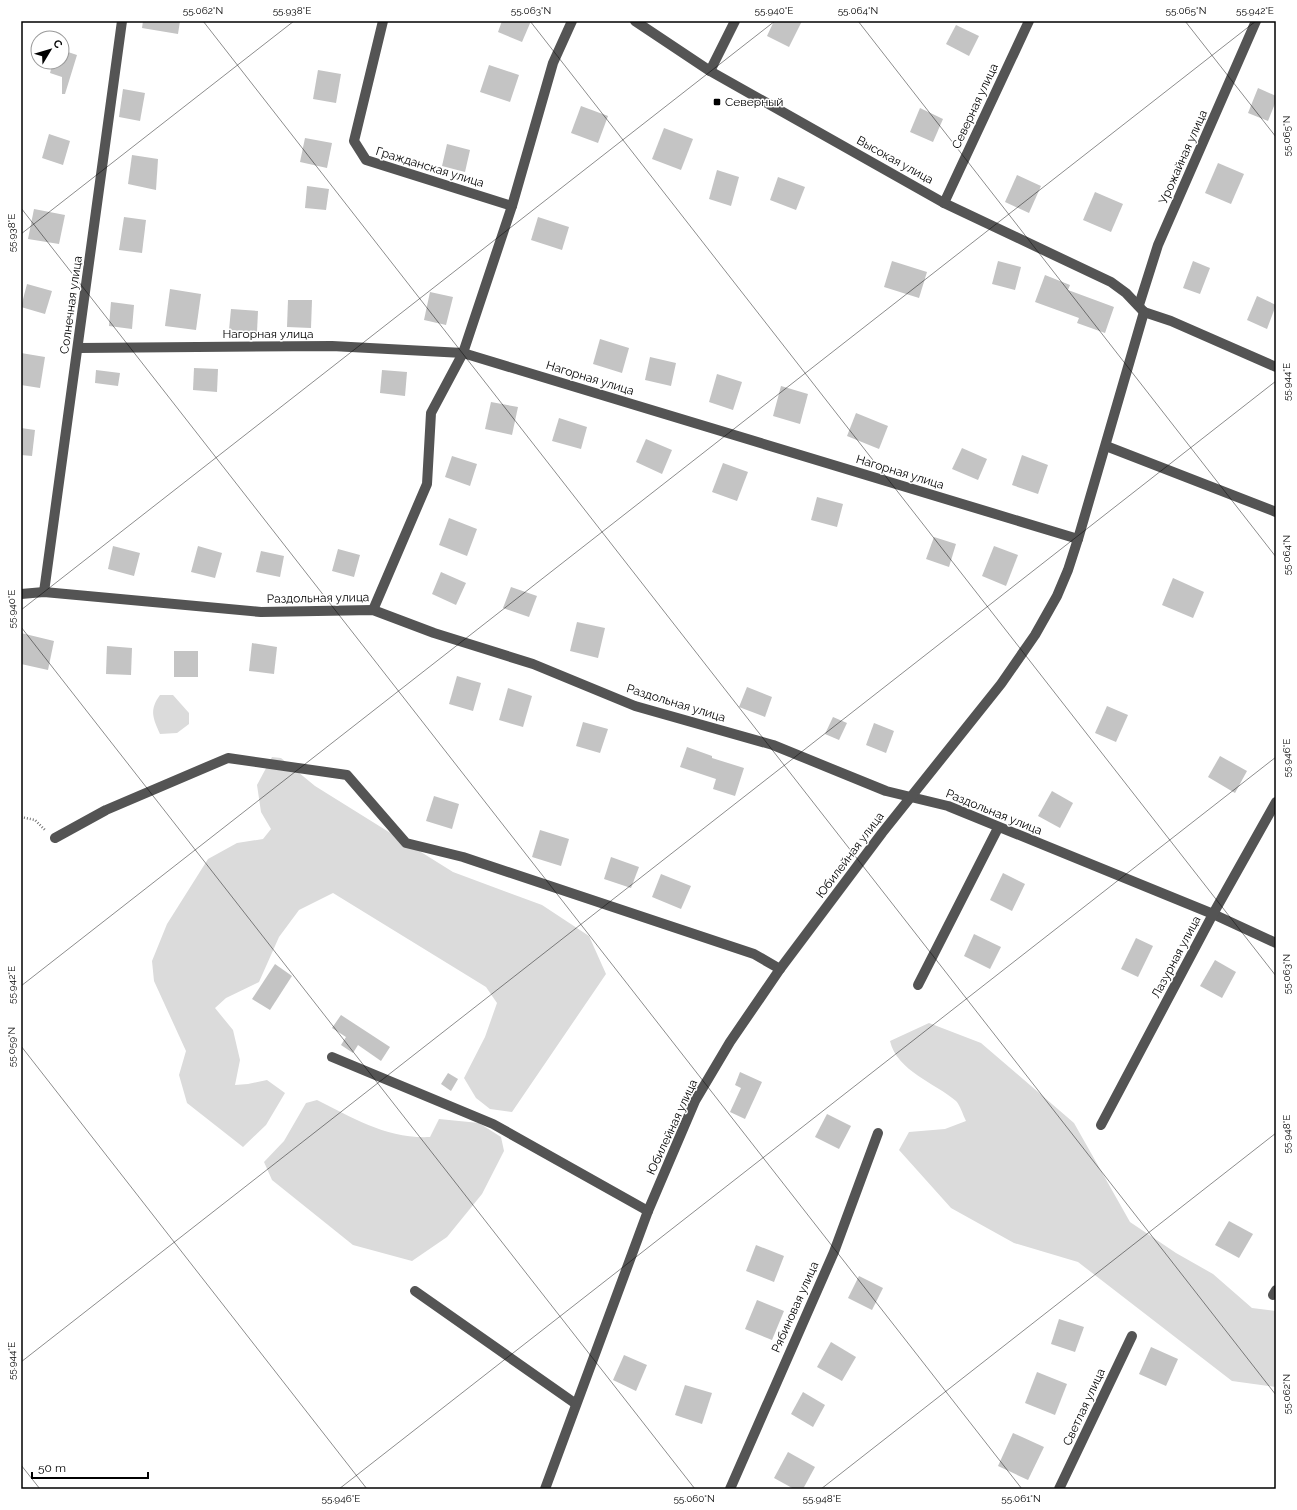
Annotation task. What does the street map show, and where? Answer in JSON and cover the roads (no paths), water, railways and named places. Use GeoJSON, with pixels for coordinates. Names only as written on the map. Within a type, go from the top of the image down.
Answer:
{"type":"FeatureCollection","features":[{"type":"Feature","properties":{"kind":"street","name":"Солнечная улица"},"geometry":{"type":"LineString","coordinates":[[44,592],[122,21]]}},
{"type":"Feature","properties":{"kind":"street","name":"Гражданская улица"},"geometry":{"type":"LineString","coordinates":[[383,21],[354,141],[366,160],[512,206]]}},
{"type":"Feature","properties":{"kind":"street"},"geometry":{"type":"LineString","coordinates":[[373,610],[427,484],[431,413],[463,353],[512,206],[553,63],[572,21]]}},
{"type":"Feature","properties":{"kind":"street","name":"Высокая улица"},"geometry":{"type":"LineString","coordinates":[[635,21],[710,71],[944,202],[1111,282],[1142,309]]}},
{"type":"Feature","properties":{"kind":"street"},"geometry":{"type":"LineString","coordinates":[[710,71],[735,21]]}},
{"type":"Feature","properties":{"kind":"street","name":"Северная улица"},"geometry":{"type":"LineString","coordinates":[[944,202],[1029,21]]}},
{"type":"Feature","properties":{"kind":"street","name":"Урожайная улица"},"geometry":{"type":"LineString","coordinates":[[1078,539],[1106,446],[1158,245],[1256,21]]}},
{"type":"Feature","properties":{"kind":"street"},"geometry":{"type":"LineString","coordinates":[[1142,309],[1276,367]]}},
{"type":"Feature","properties":{"kind":"street","name":"Нагорная улица"},"geometry":{"type":"LineString","coordinates":[[78,348],[332,346],[463,353],[1078,539]]}},
{"type":"Feature","properties":{"kind":"street"},"geometry":{"type":"LineString","coordinates":[[1106,446],[1276,512]]}},
{"type":"Feature","properties":{"kind":"street","name":"Юбилейная улица"},"geometry":{"type":"LineString","coordinates":[[545,1489],[648,1211],[695,1101],[730,1042],[780,969],[882,833],[1001,684],[1035,635],[1057,596],[1068,570],[1078,539]]}},
{"type":"Feature","properties":{"kind":"street","name":"Раздольная улица"},"geometry":{"type":"LineString","coordinates":[[21,594],[44,592],[261,612],[373,610],[434,633],[533,664],[635,706],[773,746],[886,791],[948,806],[998,828],[1213,914],[1276,943]]}},
{"type":"Feature","properties":{"kind":"street"},"geometry":{"type":"LineString","coordinates":[[55,838],[106,810],[228,758],[347,775],[406,843],[463,856],[754,954],[780,969]]}},
{"type":"Feature","properties":{"kind":"street","name":"Лазурная улица"},"geometry":{"type":"LineString","coordinates":[[1101,1125],[1213,914],[1276,802]]}},
{"type":"Feature","properties":{"kind":"street"},"geometry":{"type":"LineString","coordinates":[[918,985],[998,828]]}},
{"type":"Feature","properties":{"kind":"street"},"geometry":{"type":"LineString","coordinates":[[332,1057],[493,1124],[648,1211]]}},
{"type":"Feature","properties":{"kind":"street","name":"Рябиновая улица"},"geometry":{"type":"LineString","coordinates":[[730,1489],[834,1252],[878,1133]]}},
{"type":"Feature","properties":{"kind":"street"},"geometry":{"type":"LineString","coordinates":[[415,1291],[576,1404]]}},
{"type":"Feature","properties":{"kind":"street","name":"Светлая улица"},"geometry":{"type":"LineString","coordinates":[[1059,1489],[1132,1336]]}},
{"type":"Feature","properties":{"kind":"place","name":"Северный"},"geometry":{"type":"Point","coordinates":[717,102]}}]}
